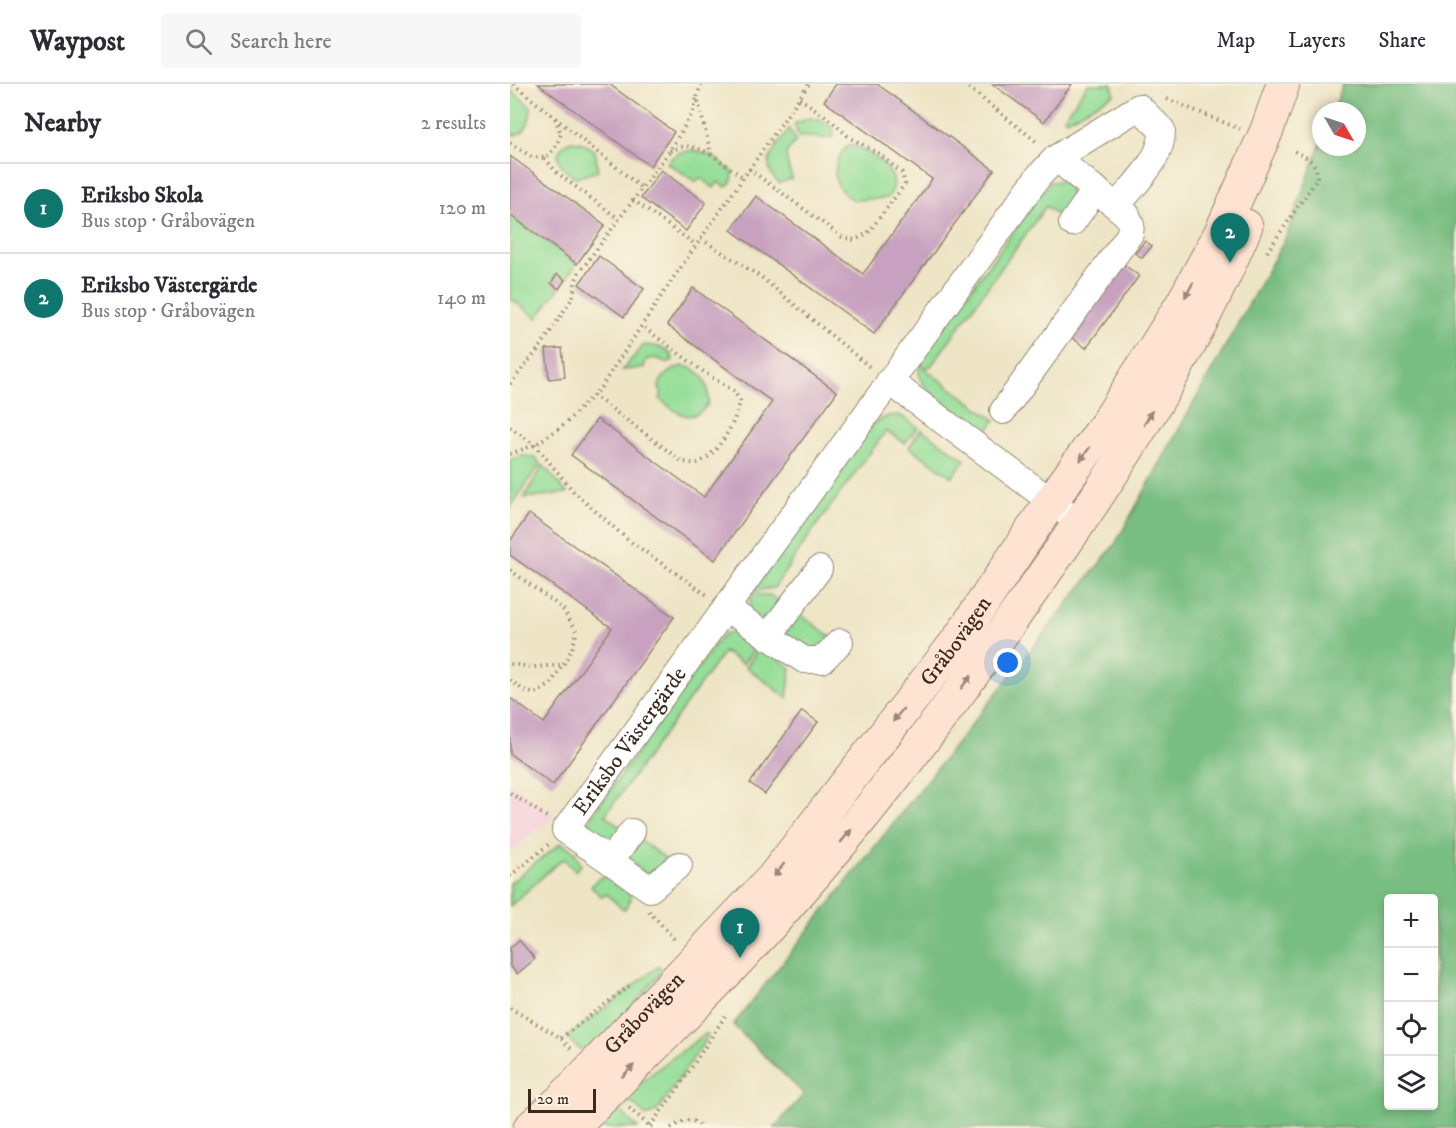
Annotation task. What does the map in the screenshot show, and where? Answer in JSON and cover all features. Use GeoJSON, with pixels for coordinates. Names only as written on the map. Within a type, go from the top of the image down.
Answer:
{"type":"FeatureCollection","features":[{"type":"Feature","properties":{"kind":"main road","name":"Gråbovägen"},"geometry":{"type":"LineString","coordinates":[[566,1119],[772,879],[958,640],[1107,423],[1182,304],[1226,222],[1267,130],[1283,84]]}},
{"type":"Feature","properties":{"kind":"main road","name":"Gråbovägen"},"geometry":{"type":"LineString","coordinates":[[530,1128],[566,1119],[740,958],[873,804],[1015,616],[1137,435],[1202,322],[1244,231],[1298,84]]}},
{"type":"Feature","properties":{"kind":"street","name":"Eriksbo Västergärde"},"geometry":{"type":"LineString","coordinates":[[679,865],[650,889],[565,830],[1038,177],[1056,158],[1139,107],[1162,130],[1162,142],[1147,169],[1117,206]]}},
{"type":"Feature","properties":{"kind":"street"},"geometry":{"type":"LineString","coordinates":[[1003,411],[1130,234],[1131,225],[1127,215],[1056,158]]}},
{"type":"Feature","properties":{"kind":"street"},"geometry":{"type":"LineString","coordinates":[[1072,223],[1096,189]]}},
{"type":"Feature","properties":{"kind":"street"},"geometry":{"type":"LineString","coordinates":[[889,381],[1079,522]]}},
{"type":"Feature","properties":{"kind":"street"},"geometry":{"type":"LineString","coordinates":[[768,638],[819,569]]}},
{"type":"Feature","properties":{"kind":"street"},"geometry":{"type":"LineString","coordinates":[[726,609],[804,660],[822,660],[840,642]]}},
{"type":"Feature","properties":{"kind":"street"},"geometry":{"type":"LineString","coordinates":[[610,861],[633,832]]}},
{"type":"Feature","properties":{"kind":"path"},"geometry":{"type":"LineString","coordinates":[[513,84],[642,188]]}},
{"type":"Feature","properties":{"kind":"path"},"geometry":{"type":"LineString","coordinates":[[510,384],[542,346],[573,297],[579,273],[669,152],[693,112],[700,84]]}},
{"type":"Feature","properties":{"kind":"path"},"geometry":{"type":"LineString","coordinates":[[510,454],[535,445],[565,424],[601,387],[696,245],[809,84]]}},
{"type":"Feature","properties":{"kind":"path"},"geometry":{"type":"LineString","coordinates":[[964,84],[1056,158]]}},
{"type":"Feature","properties":{"kind":"path"},"geometry":{"type":"LineString","coordinates":[[698,97],[711,154]]}},
{"type":"Feature","properties":{"kind":"path"},"geometry":{"type":"LineString","coordinates":[[1161,97],[1243,129]]}},
{"type":"Feature","properties":{"kind":"path"},"geometry":{"type":"LineString","coordinates":[[749,169],[842,237],[855,240],[868,233],[905,184],[902,173],[878,153],[849,136],[827,117],[799,98]]}},
{"type":"Feature","properties":{"kind":"path"},"geometry":{"type":"LineString","coordinates":[[545,158],[555,148],[561,134],[555,117]]}},
{"type":"Feature","properties":{"kind":"path"},"geometry":{"type":"LineString","coordinates":[[510,144],[532,157],[545,158],[556,172],[620,219]]}},
{"type":"Feature","properties":{"kind":"path"},"geometry":{"type":"LineString","coordinates":[[669,152],[681,146],[692,146],[711,154],[744,178]]}},
{"type":"Feature","properties":{"kind":"path"},"geometry":{"type":"LineString","coordinates":[[1266,254],[1317,179],[1316,165],[1292,150]]}},
{"type":"Feature","properties":{"kind":"path"},"geometry":{"type":"LineString","coordinates":[[633,200],[696,245]]}},
{"type":"Feature","properties":{"kind":"path"},"geometry":{"type":"LineString","coordinates":[[701,239],[761,277],[828,334],[889,381]]}},
{"type":"Feature","properties":{"kind":"path"},"geometry":{"type":"LineString","coordinates":[[594,395],[683,462],[696,464],[708,457],[731,427],[738,414],[740,401],[734,391],[642,326]]}},
{"type":"Feature","properties":{"kind":"path"},"geometry":{"type":"LineString","coordinates":[[510,427],[535,445],[574,492],[627,539],[726,609]]}},
{"type":"Feature","properties":{"kind":"path"},"geometry":{"type":"LineString","coordinates":[[510,570],[562,608],[577,631],[572,649],[550,685],[535,694],[523,690],[510,680]]}},
{"type":"Feature","properties":{"kind":"path"},"geometry":{"type":"LineString","coordinates":[[510,664],[533,667],[563,665]]}},
{"type":"Feature","properties":{"kind":"path"},"geometry":{"type":"LineString","coordinates":[[510,793],[565,830],[510,876]]}},
{"type":"Feature","properties":{"kind":"path"},"geometry":{"type":"LineString","coordinates":[[660,924],[671,935]]}},
{"type":"Feature","properties":{"kind":"path"},"geometry":{"type":"LineString","coordinates":[[561,1038],[636,981]]}},
{"type":"Feature","properties":{"kind":"path"},"geometry":{"type":"LineString","coordinates":[[510,1008],[561,1038],[578,1055]]}},
{"type":"Feature","properties":{"kind":"path"},"geometry":{"type":"LineString","coordinates":[[628,1107],[651,1127],[728,1012],[724,1009]]}},
{"type":"Feature","properties":{"kind":"path"},"geometry":{"type":"LineString","coordinates":[[672,1128],[681,1121],[688,1120],[693,1120],[702,1128]]}},
{"type":"Feature","properties":{"kind":"shaded area"},"geometry":{"type":"Polygon","coordinates":[[[510,784],[554,815],[510,853],[510,784]]]}},
{"type":"Feature","properties":{"kind":"green space"},"geometry":{"type":"Polygon","coordinates":[[[1088,84],[1112,84],[1114,94],[1067,120],[1064,118],[1088,84]]]}},
{"type":"Feature","properties":{"kind":"green space"},"geometry":{"type":"Polygon","coordinates":[[[1343,84],[1456,84],[1456,1128],[774,1128],[804,1094],[733,1025],[1115,544],[1285,239],[1316,156],[1366,156],[1366,102],[1336,102],[1343,84]]]}},
{"type":"Feature","properties":{"kind":"green space"},"geometry":{"type":"Polygon","coordinates":[[[510,89],[531,107],[526,127],[516,135],[510,135],[510,89]]]}},
{"type":"Feature","properties":{"kind":"green space"},"geometry":{"type":"Polygon","coordinates":[[[810,118],[827,124],[834,132],[833,137],[799,137],[794,124],[810,118]]]}},
{"type":"Feature","properties":{"kind":"green space"},"geometry":{"type":"Polygon","coordinates":[[[789,129],[796,141],[786,153],[792,179],[779,183],[769,169],[769,163],[774,149],[789,129]]]}},
{"type":"Feature","properties":{"kind":"green space"},"geometry":{"type":"Polygon","coordinates":[[[571,141],[583,143],[595,151],[598,171],[576,178],[565,170],[558,155],[564,145],[571,141]]]}},
{"type":"Feature","properties":{"kind":"green space"},"geometry":{"type":"Polygon","coordinates":[[[851,145],[877,158],[890,173],[893,190],[887,198],[854,200],[841,189],[837,183],[835,169],[841,154],[846,147],[851,145]]]}},
{"type":"Feature","properties":{"kind":"green space"},"geometry":{"type":"Polygon","coordinates":[[[693,150],[712,156],[732,171],[733,178],[730,184],[726,187],[718,182],[714,188],[700,178],[696,182],[667,163],[676,154],[693,150]]]}},
{"type":"Feature","properties":{"kind":"green space"},"geometry":{"type":"Polygon","coordinates":[[[1060,181],[1066,184],[1071,193],[1070,203],[1065,213],[1061,218],[1046,206],[931,366],[927,368],[918,361],[1050,182],[1060,181]]]}},
{"type":"Feature","properties":{"kind":"green space"},"geometry":{"type":"Polygon","coordinates":[[[510,215],[577,264],[537,318],[510,298],[510,215]]]}},
{"type":"Feature","properties":{"kind":"green space"},"geometry":{"type":"Polygon","coordinates":[[[644,345],[666,349],[673,360],[667,363],[652,358],[646,360],[644,368],[622,370],[644,345]]]}},
{"type":"Feature","properties":{"kind":"green space"},"geometry":{"type":"Polygon","coordinates":[[[918,364],[995,420],[985,434],[927,389],[920,379],[918,364]]]}},
{"type":"Feature","properties":{"kind":"green space"},"geometry":{"type":"Polygon","coordinates":[[[683,366],[700,374],[708,390],[708,404],[702,411],[690,416],[678,413],[660,399],[661,380],[671,371],[683,366]]]}},
{"type":"Feature","properties":{"kind":"green space"},"geometry":{"type":"Polygon","coordinates":[[[899,415],[918,427],[905,443],[886,431],[816,526],[774,588],[753,591],[874,423],[888,416],[899,415]]]}},
{"type":"Feature","properties":{"kind":"green space"},"geometry":{"type":"Polygon","coordinates":[[[921,429],[965,460],[952,477],[909,447],[921,429]]]}},
{"type":"Feature","properties":{"kind":"green space"},"geometry":{"type":"Polygon","coordinates":[[[520,456],[534,458],[540,464],[510,508],[510,460],[520,456]]]}},
{"type":"Feature","properties":{"kind":"green space"},"geometry":{"type":"Polygon","coordinates":[[[543,465],[567,493],[524,498],[525,496],[543,465]]]}},
{"type":"Feature","properties":{"kind":"green space"},"geometry":{"type":"Polygon","coordinates":[[[751,594],[770,595],[784,606],[769,619],[761,619],[750,610],[751,594]]]}},
{"type":"Feature","properties":{"kind":"green space"},"geometry":{"type":"Polygon","coordinates":[[[800,614],[831,637],[828,642],[807,652],[786,636],[787,631],[800,614]]]}},
{"type":"Feature","properties":{"kind":"green space"},"geometry":{"type":"Polygon","coordinates":[[[731,632],[740,632],[758,644],[743,664],[724,652],[605,815],[624,830],[610,842],[602,843],[590,835],[589,824],[592,815],[719,639],[731,632]]]}},
{"type":"Feature","properties":{"kind":"green space"},"geometry":{"type":"Polygon","coordinates":[[[761,646],[791,668],[787,698],[746,667],[761,646]]]}},
{"type":"Feature","properties":{"kind":"green space"},"geometry":{"type":"Polygon","coordinates":[[[639,839],[670,862],[649,876],[628,861],[629,853],[639,839]]]}},
{"type":"Feature","properties":{"kind":"green space"},"geometry":{"type":"Polygon","coordinates":[[[561,843],[574,851],[581,865],[575,871],[564,859],[560,861],[510,906],[510,883],[561,843]]]}},
{"type":"Feature","properties":{"kind":"green space"},"geometry":{"type":"Polygon","coordinates":[[[604,876],[617,881],[628,890],[631,899],[625,909],[622,909],[607,894],[602,897],[591,887],[596,880],[604,876]]]}},
{"type":"Feature","properties":{"kind":"green space"},"geometry":{"type":"Polygon","coordinates":[[[659,966],[663,970],[589,1056],[566,1038],[659,966]]]}},
{"type":"Feature","properties":{"kind":"green space"},"geometry":{"type":"Polygon","coordinates":[[[708,1034],[707,1038],[658,1110],[645,1115],[630,1101],[620,1111],[638,1128],[597,1128],[632,1090],[708,1034]]]}},
{"type":"Feature","properties":{"kind":"building"},"geometry":{"type":"Polygon","coordinates":[[[538,84],[609,84],[674,132],[650,166],[538,84]]]}},
{"type":"Feature","properties":{"kind":"building"},"geometry":{"type":"Polygon","coordinates":[[[836,84],[877,84],[994,170],[874,334],[731,230],[756,196],[863,274],[928,185],[932,179],[824,101],[836,84]]]}},
{"type":"Feature","properties":{"kind":"building"},"geometry":{"type":"Polygon","coordinates":[[[992,84],[1072,84],[1044,122],[992,84]]]}},
{"type":"Feature","properties":{"kind":"building"},"geometry":{"type":"Polygon","coordinates":[[[510,156],[605,225],[577,264],[510,215],[510,156]]]}},
{"type":"Feature","properties":{"kind":"building"},"geometry":{"type":"Polygon","coordinates":[[[661,170],[706,203],[686,231],[641,198],[661,170]]]}},
{"type":"Feature","properties":{"kind":"building"},"geometry":{"type":"Polygon","coordinates":[[[1145,241],[1152,246],[1142,258],[1135,253],[1145,241]]]}},
{"type":"Feature","properties":{"kind":"building"},"geometry":{"type":"Polygon","coordinates":[[[599,256],[644,289],[624,317],[579,284],[599,256]]]}},
{"type":"Feature","properties":{"kind":"building"},"geometry":{"type":"Polygon","coordinates":[[[1123,264],[1139,276],[1086,348],[1070,336],[1123,264]]]}},
{"type":"Feature","properties":{"kind":"building"},"geometry":{"type":"Polygon","coordinates":[[[557,274],[565,280],[559,289],[551,283],[557,274]]]}},
{"type":"Feature","properties":{"kind":"building"},"geometry":{"type":"Polygon","coordinates":[[[693,288],[837,392],[715,560],[571,455],[597,419],[704,497],[772,402],[667,325],[693,288]]]}},
{"type":"Feature","properties":{"kind":"building"},"geometry":{"type":"Polygon","coordinates":[[[562,348],[565,377],[549,379],[546,349],[562,348]]]}},
{"type":"Feature","properties":{"kind":"building"},"geometry":{"type":"Polygon","coordinates":[[[529,514],[674,617],[553,785],[510,754],[510,698],[544,723],[612,628],[510,555],[510,541],[529,514]]]}},
{"type":"Feature","properties":{"kind":"building"},"geometry":{"type":"Polygon","coordinates":[[[802,711],[818,722],[765,794],[750,783],[802,711]]]}},
{"type":"Feature","properties":{"kind":"building"},"geometry":{"type":"Polygon","coordinates":[[[519,940],[535,959],[517,974],[510,966],[510,948],[519,940]]]}},
{"type":"Feature","properties":{"kind":"place","name":"Eriksbo Västergärde"},"geometry":{"type":"Point","coordinates":[1230,263]}},
{"type":"Feature","properties":{"kind":"place","name":"Eriksbo Skola"},"geometry":{"type":"Point","coordinates":[740,958]}}]}
